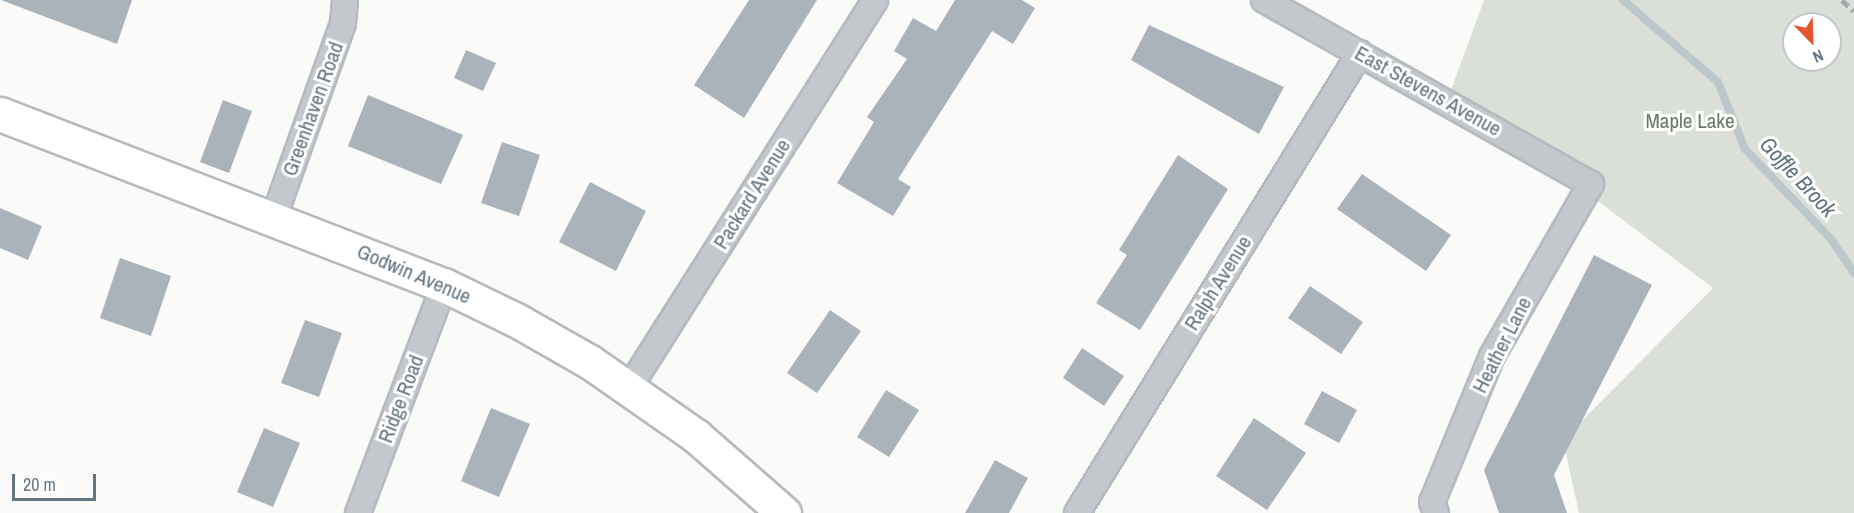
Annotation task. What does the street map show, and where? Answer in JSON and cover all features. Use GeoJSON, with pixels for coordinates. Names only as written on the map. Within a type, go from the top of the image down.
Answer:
{"type":"FeatureCollection","features":[{"type":"Feature","properties":{"kind":"main road","name":"Godwin Avenue"},"geometry":{"type":"LineString","coordinates":[[0,114],[274,217],[444,285],[518,321],[629,388],[696,436],[784,513]]}},
{"type":"Feature","properties":{"kind":"street","name":"Greenhaven Road"},"geometry":{"type":"LineString","coordinates":[[274,217],[343,23],[345,0]]}},
{"type":"Feature","properties":{"kind":"street","name":"Packard Avenue"},"geometry":{"type":"LineString","coordinates":[[629,388],[875,0]]}},
{"type":"Feature","properties":{"kind":"street","name":"East Stevens Avenue"},"geometry":{"type":"LineString","coordinates":[[1263,0],[1591,184]]}},
{"type":"Feature","properties":{"kind":"street","name":"Ralph Avenue"},"geometry":{"type":"LineString","coordinates":[[1077,513],[1360,53]]}},
{"type":"Feature","properties":{"kind":"street","name":"Heather Lane"},"geometry":{"type":"LineString","coordinates":[[1436,513],[1432,502],[1492,356],[1591,184]]}},
{"type":"Feature","properties":{"kind":"street","name":"Ridge Road"},"geometry":{"type":"LineString","coordinates":[[358,513],[444,285]]}},
{"type":"Feature","properties":{"kind":"green space","name":"Maple Lake"},"geometry":{"type":"Polygon","coordinates":[[[1484,0],[1854,0],[1854,513],[1579,513],[1563,440],[1713,288],[1451,90],[1484,0]]]}},
{"type":"Feature","properties":{"kind":"building"},"geometry":{"type":"Polygon","coordinates":[[[1,0],[132,0],[117,44],[1,0]]]}},
{"type":"Feature","properties":{"kind":"building"},"geometry":{"type":"Polygon","coordinates":[[[749,0],[817,0],[744,118],[694,85],[749,0]]]}},
{"type":"Feature","properties":{"kind":"building"},"geometry":{"type":"Polygon","coordinates":[[[955,0],[1022,0],[1035,8],[1013,44],[992,31],[898,179],[911,187],[893,216],[837,183],[874,122],[867,117],[907,59],[894,51],[913,18],[936,31],[955,0]]]}},
{"type":"Feature","properties":{"kind":"building"},"geometry":{"type":"Polygon","coordinates":[[[1149,25],[1284,87],[1259,134],[1131,60],[1149,25]]]}},
{"type":"Feature","properties":{"kind":"building"},"geometry":{"type":"Polygon","coordinates":[[[466,50],[496,63],[483,91],[454,78],[466,50]]]}},
{"type":"Feature","properties":{"kind":"building"},"geometry":{"type":"Polygon","coordinates":[[[368,95],[463,135],[441,184],[348,146],[368,95]]]}},
{"type":"Feature","properties":{"kind":"building"},"geometry":{"type":"Polygon","coordinates":[[[223,100],[252,111],[229,173],[200,162],[223,100]]]}},
{"type":"Feature","properties":{"kind":"building"},"geometry":{"type":"Polygon","coordinates":[[[502,142],[540,155],[519,216],[481,203],[502,142]]]}},
{"type":"Feature","properties":{"kind":"building"},"geometry":{"type":"Polygon","coordinates":[[[1178,155],[1228,189],[1140,330],[1096,303],[1127,255],[1119,250],[1178,155]]]}},
{"type":"Feature","properties":{"kind":"building"},"geometry":{"type":"Polygon","coordinates":[[[1362,174],[1451,235],[1426,271],[1337,209],[1362,174]]]}},
{"type":"Feature","properties":{"kind":"building"},"geometry":{"type":"Polygon","coordinates":[[[590,182],[646,211],[616,271],[559,242],[590,182]]]}},
{"type":"Feature","properties":{"kind":"building"},"geometry":{"type":"Polygon","coordinates":[[[0,208],[42,226],[28,260],[0,248],[0,208]]]}},
{"type":"Feature","properties":{"kind":"building"},"geometry":{"type":"Polygon","coordinates":[[[1594,255],[1652,285],[1554,475],[1567,513],[1499,513],[1484,470],[1594,255]]]}},
{"type":"Feature","properties":{"kind":"building"},"geometry":{"type":"Polygon","coordinates":[[[120,258],[171,276],[151,336],[100,318],[120,258]]]}},
{"type":"Feature","properties":{"kind":"building"},"geometry":{"type":"Polygon","coordinates":[[[1310,286],[1363,322],[1341,354],[1288,318],[1310,286]]]}},
{"type":"Feature","properties":{"kind":"building"},"geometry":{"type":"Polygon","coordinates":[[[830,310],[861,331],[817,393],[787,373],[830,310]]]}},
{"type":"Feature","properties":{"kind":"building"},"geometry":{"type":"Polygon","coordinates":[[[305,320],[342,333],[319,397],[281,383],[305,320]]]}},
{"type":"Feature","properties":{"kind":"building"},"geometry":{"type":"Polygon","coordinates":[[[1082,348],[1124,376],[1104,406],[1063,378],[1082,348]]]}},
{"type":"Feature","properties":{"kind":"building"},"geometry":{"type":"Polygon","coordinates":[[[886,390],[919,410],[889,457],[857,437],[886,390]]]}},
{"type":"Feature","properties":{"kind":"building"},"geometry":{"type":"Polygon","coordinates":[[[1322,391],[1357,410],[1339,443],[1304,424],[1322,391]]]}},
{"type":"Feature","properties":{"kind":"building"},"geometry":{"type":"Polygon","coordinates":[[[491,408],[530,424],[499,497],[461,481],[491,408]]]}},
{"type":"Feature","properties":{"kind":"building"},"geometry":{"type":"Polygon","coordinates":[[[1254,418],[1306,453],[1267,510],[1216,476],[1254,418]]]}},
{"type":"Feature","properties":{"kind":"building"},"geometry":{"type":"Polygon","coordinates":[[[264,428],[300,443],[273,507],[237,492],[264,428]]]}},
{"type":"Feature","properties":{"kind":"building"},"geometry":{"type":"Polygon","coordinates":[[[995,460],[1028,478],[1009,513],[965,513],[995,460]]]}},
{"type":"Feature","properties":{"kind":"waterway","name":"Goffle Brook"},"geometry":{"type":"LineString","coordinates":[[1623,0],[1718,82],[1745,149],[1831,239],[1854,273]]}},
{"type":"Feature","properties":{"kind":"railway"},"geometry":{"type":"LineString","coordinates":[[1842,0],[1854,11]]}}]}
